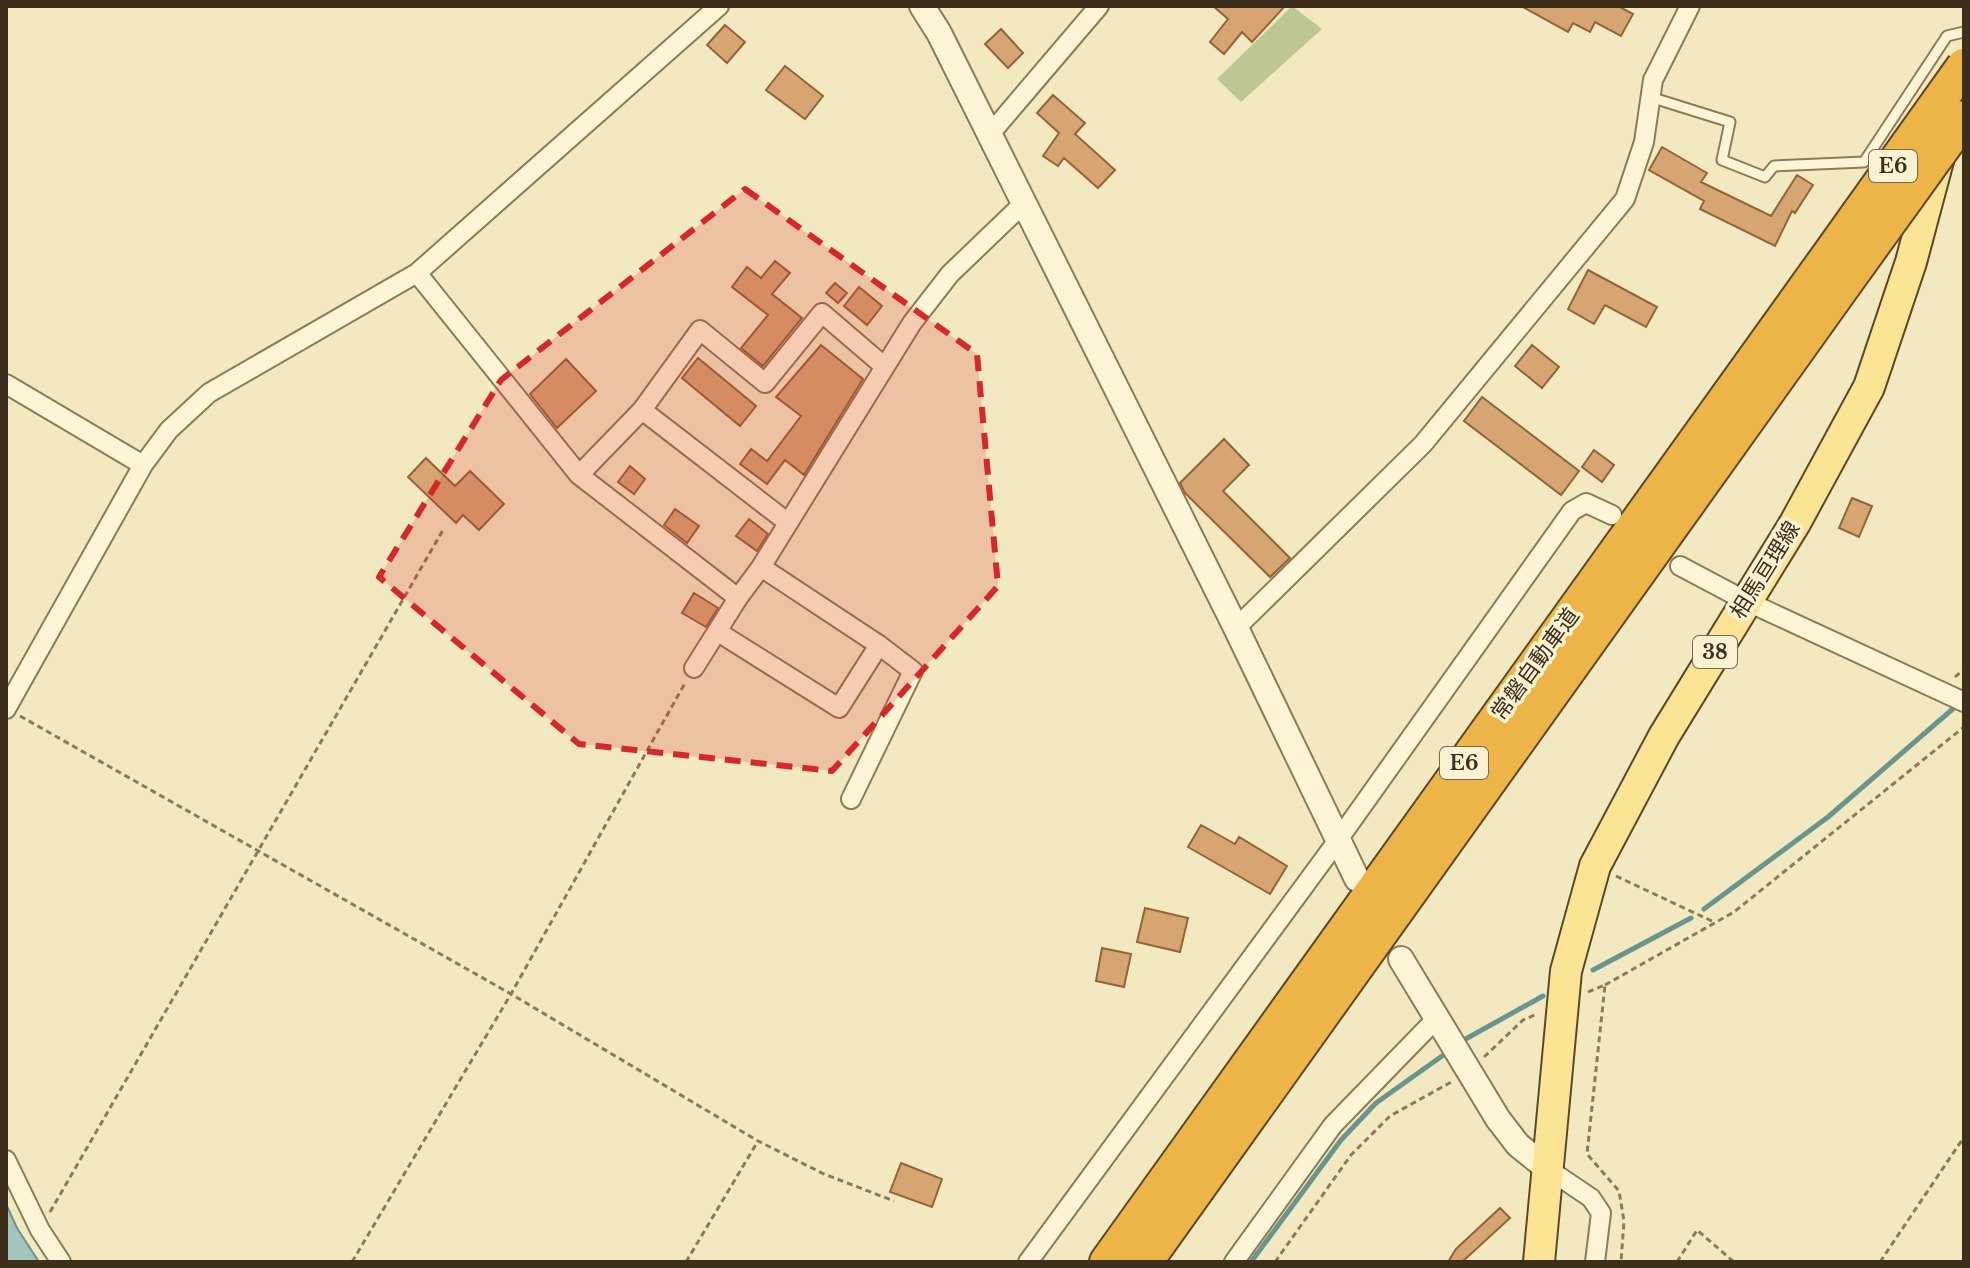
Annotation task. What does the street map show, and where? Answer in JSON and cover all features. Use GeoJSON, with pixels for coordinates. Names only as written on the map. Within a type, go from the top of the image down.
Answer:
{"type":"FeatureCollection","features":[{"type":"Feature","properties":{"kind":"highway","name":"常磐自動車道"},"geometry":{"type":"LineString","coordinates":[[1145,1262],[1834,274],[1964,63]]}},
{"type":"Feature","properties":{"kind":"highway","name":"常磐自動車道"},"geometry":{"type":"LineString","coordinates":[[1107,1262],[1834,274],[1964,118]]}},
{"type":"Feature","properties":{"kind":"main road","name":"相馬亘理線"},"geometry":{"type":"LineString","coordinates":[[1539,1262],[1566,971],[1595,866],[1664,736],[1795,523],[1869,387],[1911,262],[1964,63]]}},
{"type":"Feature","properties":{"kind":"street"},"geometry":{"type":"LineString","coordinates":[[6,709],[143,465],[169,430],[209,393],[417,273],[719,6]]}},
{"type":"Feature","properties":{"kind":"street"},"geometry":{"type":"LineString","coordinates":[[922,6],[990,134],[1357,879]]}},
{"type":"Feature","properties":{"kind":"street"},"geometry":{"type":"LineString","coordinates":[[990,134],[1099,6]]}},
{"type":"Feature","properties":{"kind":"street"},"geometry":{"type":"LineString","coordinates":[[1236,628],[1423,444],[1625,199],[1644,142],[1653,80],[1690,6]]}},
{"type":"Feature","properties":{"kind":"street"},"geometry":{"type":"LineString","coordinates":[[694,668],[761,567],[912,323],[950,274],[1024,203]]}},
{"type":"Feature","properties":{"kind":"street"},"geometry":{"type":"LineString","coordinates":[[417,273],[579,475],[738,598]]}},
{"type":"Feature","properties":{"kind":"street"},"geometry":{"type":"LineString","coordinates":[[579,475],[642,410],[700,330],[765,383],[822,313],[885,367]]}},
{"type":"Feature","properties":{"kind":"street"},"geometry":{"type":"LineString","coordinates":[[6,384],[143,465]]}},
{"type":"Feature","properties":{"kind":"street"},"geometry":{"type":"LineString","coordinates":[[642,410],[787,522]]}},
{"type":"Feature","properties":{"kind":"street"},"geometry":{"type":"LineString","coordinates":[[1028,1262],[1338,840],[1572,511],[1586,503],[1612,515]]}},
{"type":"Feature","properties":{"kind":"street"},"geometry":{"type":"LineString","coordinates":[[1680,566],[1746,601],[1964,702]]}},
{"type":"Feature","properties":{"kind":"street"},"geometry":{"type":"LineString","coordinates":[[761,567],[913,671],[851,799]]}},
{"type":"Feature","properties":{"kind":"street"},"geometry":{"type":"LineString","coordinates":[[718,632],[839,708],[879,645]]}},
{"type":"Feature","properties":{"kind":"street"},"geometry":{"type":"LineString","coordinates":[[1401,959],[1498,1119],[1518,1145],[1548,1169],[1577,1186],[1591,1198],[1601,1213],[1595,1262]]}},
{"type":"Feature","properties":{"kind":"street"},"geometry":{"type":"LineString","coordinates":[[1234,1262],[1333,1125],[1436,1019]]}},
{"type":"Feature","properties":{"kind":"street"},"geometry":{"type":"LineString","coordinates":[[6,1160],[40,1230],[61,1262]]}},
{"type":"Feature","properties":{"kind":"lane"},"geometry":{"type":"LineString","coordinates":[[1650,97],[1730,122],[1722,160],[1765,177],[1774,166],[1864,162],[1947,36],[1964,32]]}},
{"type":"Feature","properties":{"kind":"path"},"geometry":{"type":"LineString","coordinates":[[40,1230],[443,530]]}},
{"type":"Feature","properties":{"kind":"path"},"geometry":{"type":"LineString","coordinates":[[352,1262],[511,994],[694,668]]}},
{"type":"Feature","properties":{"kind":"path"},"geometry":{"type":"LineString","coordinates":[[6,709],[511,994],[758,1141],[824,1174],[894,1201]]}},
{"type":"Feature","properties":{"kind":"path"},"geometry":{"type":"LineString","coordinates":[[1275,1262],[1351,1155],[1390,1116],[1469,1071],[1523,1020],[1605,985],[1734,912],[1964,727]]}},
{"type":"Feature","properties":{"kind":"path"},"geometry":{"type":"LineString","coordinates":[[1595,866],[1716,923]]}},
{"type":"Feature","properties":{"kind":"path"},"geometry":{"type":"LineString","coordinates":[[1605,985],[1587,1154],[1619,1191],[1624,1221],[1621,1262]]}},
{"type":"Feature","properties":{"kind":"path"},"geometry":{"type":"LineString","coordinates":[[1880,1262],[1964,1137]]}},
{"type":"Feature","properties":{"kind":"path"},"geometry":{"type":"LineString","coordinates":[[686,1262],[758,1141]]}},
{"type":"Feature","properties":{"kind":"path"},"geometry":{"type":"LineString","coordinates":[[1677,1262],[1697,1230],[1734,1262]]}},
{"type":"Feature","properties":{"kind":"highlighted area"},"geometry":{"type":"Polygon","coordinates":[[[745,189],[977,354],[998,586],[832,771],[579,744],[379,577],[501,380],[745,189]]]}},
{"type":"Feature","properties":{"kind":"green space"},"geometry":{"type":"Polygon","coordinates":[[[1292,6],[1322,29],[1241,102],[1217,79],[1292,6]]]}},
{"type":"Feature","properties":{"kind":"water"},"geometry":{"type":"Polygon","coordinates":[[[6,1204],[17,1228],[39,1262],[6,1262],[6,1204]]]}},
{"type":"Feature","properties":{"kind":"building"},"geometry":{"type":"Polygon","coordinates":[[[1213,6],[1285,6],[1252,42],[1242,32],[1224,54],[1210,42],[1228,19],[1213,6]]]}},
{"type":"Feature","properties":{"kind":"building"},"geometry":{"type":"Polygon","coordinates":[[[1521,6],[1618,6],[1633,14],[1621,36],[1595,22],[1590,32],[1573,23],[1568,32],[1521,6]]]}},
{"type":"Feature","properties":{"kind":"building"},"geometry":{"type":"Polygon","coordinates":[[[725,25],[745,42],[727,63],[707,45],[725,25]]]}},
{"type":"Feature","properties":{"kind":"building"},"geometry":{"type":"Polygon","coordinates":[[[1001,29],[1023,53],[1008,68],[985,44],[1001,29]]]}},
{"type":"Feature","properties":{"kind":"building"},"geometry":{"type":"Polygon","coordinates":[[[785,66],[823,96],[805,119],[766,90],[785,66]]]}},
{"type":"Feature","properties":{"kind":"building"},"geometry":{"type":"Polygon","coordinates":[[[1053,95],[1085,123],[1075,134],[1115,170],[1098,188],[1064,158],[1058,166],[1043,156],[1059,133],[1037,113],[1053,95]]]}},
{"type":"Feature","properties":{"kind":"building"},"geometry":{"type":"Polygon","coordinates":[[[1662,147],[1707,173],[1701,182],[1771,216],[1797,175],[1813,185],[1795,213],[1792,211],[1775,246],[1700,209],[1704,201],[1649,170],[1662,147]]]}},
{"type":"Feature","properties":{"kind":"building"},"geometry":{"type":"Polygon","coordinates":[[[775,261],[790,273],[772,294],[802,318],[763,366],[741,348],[768,315],[732,287],[747,267],[761,278],[775,261]]]}},
{"type":"Feature","properties":{"kind":"building"},"geometry":{"type":"Polygon","coordinates":[[[1588,270],[1657,307],[1646,327],[1605,305],[1594,324],[1568,309],[1588,270]]]}},
{"type":"Feature","properties":{"kind":"building"},"geometry":{"type":"Polygon","coordinates":[[[835,283],[847,293],[838,303],[826,293],[835,283]]]}},
{"type":"Feature","properties":{"kind":"building"},"geometry":{"type":"Polygon","coordinates":[[[859,287],[882,306],[867,325],[844,306],[859,287]]]}},
{"type":"Feature","properties":{"kind":"building"},"geometry":{"type":"Polygon","coordinates":[[[821,345],[863,379],[804,475],[785,460],[767,484],[740,464],[751,449],[767,461],[801,416],[776,397],[821,345]]]}},
{"type":"Feature","properties":{"kind":"building"},"geometry":{"type":"Polygon","coordinates":[[[1532,345],[1559,367],[1542,388],[1515,366],[1532,345]]]}},
{"type":"Feature","properties":{"kind":"building"},"geometry":{"type":"Polygon","coordinates":[[[698,358],[756,406],[740,426],[682,378],[698,358]]]}},
{"type":"Feature","properties":{"kind":"building"},"geometry":{"type":"Polygon","coordinates":[[[566,359],[596,391],[557,428],[530,394],[566,359]]]}},
{"type":"Feature","properties":{"kind":"building"},"geometry":{"type":"Polygon","coordinates":[[[1482,397],[1579,471],[1561,495],[1464,421],[1482,397]]]}},
{"type":"Feature","properties":{"kind":"building"},"geometry":{"type":"Polygon","coordinates":[[[1224,439],[1249,465],[1223,491],[1290,558],[1270,577],[1185,493],[1180,483],[1224,439]]]}},
{"type":"Feature","properties":{"kind":"building"},"geometry":{"type":"Polygon","coordinates":[[[1594,450],[1614,465],[1602,482],[1582,467],[1594,450]]]}},
{"type":"Feature","properties":{"kind":"building"},"geometry":{"type":"Polygon","coordinates":[[[426,458],[455,486],[470,471],[504,504],[479,530],[463,515],[456,523],[408,477],[426,458]]]}},
{"type":"Feature","properties":{"kind":"building"},"geometry":{"type":"Polygon","coordinates":[[[630,466],[645,479],[634,494],[618,482],[630,466]]]}},
{"type":"Feature","properties":{"kind":"building"},"geometry":{"type":"Polygon","coordinates":[[[1852,498],[1872,506],[1859,537],[1839,528],[1852,498]]]}},
{"type":"Feature","properties":{"kind":"building"},"geometry":{"type":"Polygon","coordinates":[[[675,509],[699,526],[687,543],[664,525],[675,509]]]}},
{"type":"Feature","properties":{"kind":"building"},"geometry":{"type":"Polygon","coordinates":[[[749,519],[768,534],[757,551],[736,536],[749,519]]]}},
{"type":"Feature","properties":{"kind":"building"},"geometry":{"type":"Polygon","coordinates":[[[694,593],[718,608],[706,627],[682,613],[694,593]]]}},
{"type":"Feature","properties":{"kind":"building"},"geometry":{"type":"Polygon","coordinates":[[[1201,825],[1235,844],[1239,837],[1287,866],[1270,894],[1188,847],[1201,825]]]}},
{"type":"Feature","properties":{"kind":"building"},"geometry":{"type":"Polygon","coordinates":[[[1145,908],[1188,918],[1180,952],[1137,942],[1145,908]]]}},
{"type":"Feature","properties":{"kind":"building"},"geometry":{"type":"Polygon","coordinates":[[[1102,948],[1131,954],[1124,987],[1096,981],[1102,948]]]}},
{"type":"Feature","properties":{"kind":"building"},"geometry":{"type":"Polygon","coordinates":[[[901,1163],[942,1179],[932,1207],[890,1192],[901,1163]]]}},
{"type":"Feature","properties":{"kind":"building"},"geometry":{"type":"Polygon","coordinates":[[[1500,1208],[1510,1218],[1462,1262],[1448,1262],[1456,1249],[1500,1208]]]}},
{"type":"Feature","properties":{"kind":"waterway"},"geometry":{"type":"LineString","coordinates":[[1704,909],[1828,817],[1955,707]]}},
{"type":"Feature","properties":{"kind":"waterway"},"geometry":{"type":"LineString","coordinates":[[1593,970],[1691,918]]}},
{"type":"Feature","properties":{"kind":"waterway"},"geometry":{"type":"LineString","coordinates":[[1462,1041],[1543,996]]}},
{"type":"Feature","properties":{"kind":"waterway"},"geometry":{"type":"LineString","coordinates":[[1251,1262],[1341,1140],[1376,1103],[1442,1056]]}}]}
